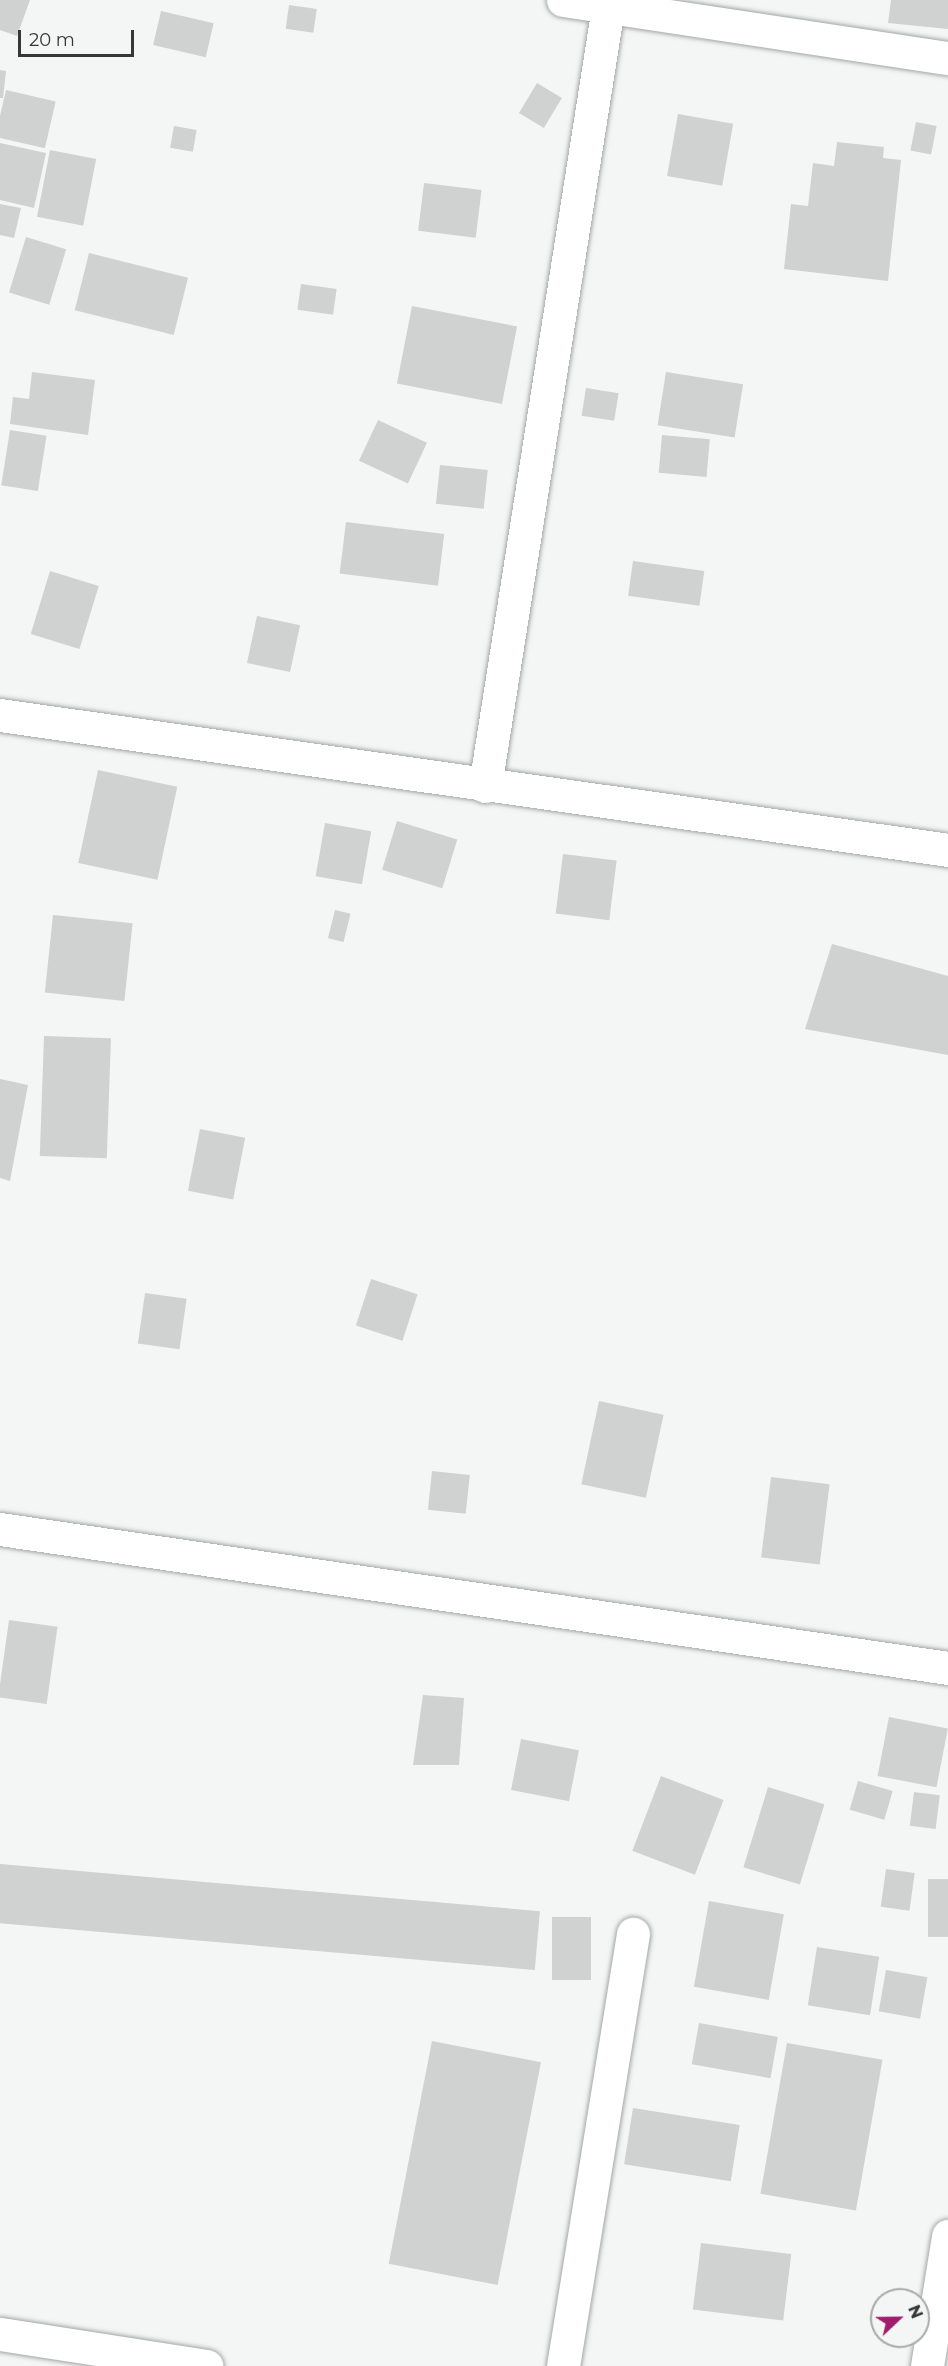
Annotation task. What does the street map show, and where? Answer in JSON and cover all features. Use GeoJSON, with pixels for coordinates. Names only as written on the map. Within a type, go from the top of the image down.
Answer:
{"type":"FeatureCollection","features":[{"type":"Feature","properties":{"kind":"street"},"geometry":{"type":"LineString","coordinates":[[563,0],[609,3],[948,58]]}},
{"type":"Feature","properties":{"kind":"street"},"geometry":{"type":"LineString","coordinates":[[485,786],[609,3]]}},
{"type":"Feature","properties":{"kind":"street"},"geometry":{"type":"LineString","coordinates":[[0,715],[485,786],[948,850]]}},
{"type":"Feature","properties":{"kind":"street"},"geometry":{"type":"LineString","coordinates":[[0,1529],[948,1668]]}},
{"type":"Feature","properties":{"kind":"street"},"geometry":{"type":"LineString","coordinates":[[563,2366],[633,1934]]}},
{"type":"Feature","properties":{"kind":"street"},"geometry":{"type":"LineString","coordinates":[[927,2366],[948,2236]]}},
{"type":"Feature","properties":{"kind":"street"},"geometry":{"type":"LineString","coordinates":[[0,2334],[207,2366]]}},
{"type":"Feature","properties":{"kind":"building"},"geometry":{"type":"Polygon","coordinates":[[[0,0],[30,0],[17,36],[0,30],[0,0]]]}},
{"type":"Feature","properties":{"kind":"building"},"geometry":{"type":"Polygon","coordinates":[[[891,0],[948,0],[948,29],[888,23],[891,0]]]}},
{"type":"Feature","properties":{"kind":"building"},"geometry":{"type":"Polygon","coordinates":[[[289,5],[317,9],[313,33],[286,29],[289,5]]]}},
{"type":"Feature","properties":{"kind":"building"},"geometry":{"type":"Polygon","coordinates":[[[161,11],[214,23],[206,57],[153,45],[161,11]]]}},
{"type":"Feature","properties":{"kind":"building"},"geometry":{"type":"Polygon","coordinates":[[[0,70],[6,71],[3,98],[0,98],[0,70]]]}},
{"type":"Feature","properties":{"kind":"building"},"geometry":{"type":"Polygon","coordinates":[[[537,83],[562,98],[544,128],[519,113],[537,83]]]}},
{"type":"Feature","properties":{"kind":"building"},"geometry":{"type":"Polygon","coordinates":[[[6,90],[56,101],[45,148],[0,138],[0,116],[6,90]]]}},
{"type":"Feature","properties":{"kind":"building"},"geometry":{"type":"Polygon","coordinates":[[[678,114],[733,124],[722,186],[667,176],[678,114]]]}},
{"type":"Feature","properties":{"kind":"building"},"geometry":{"type":"Polygon","coordinates":[[[916,122],[937,126],[931,154],[910,150],[916,122]]]}},
{"type":"Feature","properties":{"kind":"building"},"geometry":{"type":"Polygon","coordinates":[[[174,126],[197,130],[193,152],[170,148],[174,126]]]}},
{"type":"Feature","properties":{"kind":"building"},"geometry":{"type":"Polygon","coordinates":[[[837,142],[884,147],[883,158],[901,160],[888,281],[784,269],[791,204],[808,206],[813,163],[834,166],[837,142]]]}},
{"type":"Feature","properties":{"kind":"building"},"geometry":{"type":"Polygon","coordinates":[[[0,143],[46,153],[34,208],[0,200],[0,143]]]}},
{"type":"Feature","properties":{"kind":"building"},"geometry":{"type":"Polygon","coordinates":[[[50,150],[96,159],[83,226],[37,217],[50,150]]]}},
{"type":"Feature","properties":{"kind":"building"},"geometry":{"type":"Polygon","coordinates":[[[424,183],[482,190],[476,238],[418,231],[424,183]]]}},
{"type":"Feature","properties":{"kind":"building"},"geometry":{"type":"Polygon","coordinates":[[[0,204],[21,208],[14,238],[0,235],[0,204]]]}},
{"type":"Feature","properties":{"kind":"building"},"geometry":{"type":"Polygon","coordinates":[[[26,237],[66,249],[49,305],[9,292],[26,237]]]}},
{"type":"Feature","properties":{"kind":"building"},"geometry":{"type":"Polygon","coordinates":[[[89,253],[188,278],[174,335],[75,310],[89,253]]]}},
{"type":"Feature","properties":{"kind":"building"},"geometry":{"type":"Polygon","coordinates":[[[301,284],[337,289],[333,315],[297,310],[301,284]]]}},
{"type":"Feature","properties":{"kind":"building"},"geometry":{"type":"Polygon","coordinates":[[[412,306],[517,326],[502,404],[397,384],[412,306]]]}},
{"type":"Feature","properties":{"kind":"building"},"geometry":{"type":"Polygon","coordinates":[[[32,372],[95,380],[88,435],[10,424],[13,397],[29,399],[32,372]]]}},
{"type":"Feature","properties":{"kind":"building"},"geometry":{"type":"Polygon","coordinates":[[[666,372],[743,384],[735,438],[658,425],[666,372]]]}},
{"type":"Feature","properties":{"kind":"building"},"geometry":{"type":"Polygon","coordinates":[[[586,388],[619,393],[614,421],[582,416],[586,388]]]}},
{"type":"Feature","properties":{"kind":"building"},"geometry":{"type":"Polygon","coordinates":[[[378,420],[427,443],[408,484],[359,461],[378,420]]]}},
{"type":"Feature","properties":{"kind":"building"},"geometry":{"type":"Polygon","coordinates":[[[10,430],[47,436],[38,491],[1,485],[10,430]]]}},
{"type":"Feature","properties":{"kind":"building"},"geometry":{"type":"Polygon","coordinates":[[[662,435],[710,439],[707,477],[659,473],[662,435]]]}},
{"type":"Feature","properties":{"kind":"building"},"geometry":{"type":"Polygon","coordinates":[[[440,465],[488,470],[484,509],[436,504],[440,465]]]}},
{"type":"Feature","properties":{"kind":"building"},"geometry":{"type":"Polygon","coordinates":[[[346,522],[444,534],[438,586],[340,574],[346,522]]]}},
{"type":"Feature","properties":{"kind":"building"},"geometry":{"type":"Polygon","coordinates":[[[633,561],[704,571],[699,606],[628,596],[633,561]]]}},
{"type":"Feature","properties":{"kind":"building"},"geometry":{"type":"Polygon","coordinates":[[[50,571],[99,586],[79,649],[31,634],[50,571]]]}},
{"type":"Feature","properties":{"kind":"building"},"geometry":{"type":"Polygon","coordinates":[[[257,616],[300,625],[290,672],[247,663],[257,616]]]}},
{"type":"Feature","properties":{"kind":"building"},"geometry":{"type":"Polygon","coordinates":[[[98,770],[177,787],[157,880],[78,863],[98,770]]]}},
{"type":"Feature","properties":{"kind":"building"},"geometry":{"type":"Polygon","coordinates":[[[397,821],[457,839],[442,888],[382,870],[397,821]]]}},
{"type":"Feature","properties":{"kind":"building"},"geometry":{"type":"Polygon","coordinates":[[[325,823],[371,831],[362,884],[316,876],[325,823]]]}},
{"type":"Feature","properties":{"kind":"building"},"geometry":{"type":"Polygon","coordinates":[[[563,854],[617,861],[609,920],[556,914],[563,854]]]}},
{"type":"Feature","properties":{"kind":"building"},"geometry":{"type":"Polygon","coordinates":[[[335,910],[351,914],[344,942],[328,938],[335,910]]]}},
{"type":"Feature","properties":{"kind":"building"},"geometry":{"type":"Polygon","coordinates":[[[53,915],[133,923],[124,1001],[45,993],[53,915]]]}},
{"type":"Feature","properties":{"kind":"building"},"geometry":{"type":"Polygon","coordinates":[[[832,944],[948,976],[948,1055],[805,1029],[832,944]]]}},
{"type":"Feature","properties":{"kind":"building"},"geometry":{"type":"Polygon","coordinates":[[[44,1036],[111,1038],[107,1158],[40,1156],[44,1036]]]}},
{"type":"Feature","properties":{"kind":"building"},"geometry":{"type":"Polygon","coordinates":[[[0,1079],[28,1085],[10,1181],[0,1178],[0,1079]]]}},
{"type":"Feature","properties":{"kind":"building"},"geometry":{"type":"Polygon","coordinates":[[[200,1129],[245,1138],[233,1200],[188,1191],[200,1129]]]}},
{"type":"Feature","properties":{"kind":"building"},"geometry":{"type":"Polygon","coordinates":[[[371,1279],[418,1294],[402,1341],[356,1326],[371,1279]]]}},
{"type":"Feature","properties":{"kind":"building"},"geometry":{"type":"Polygon","coordinates":[[[145,1293],[187,1299],[179,1349],[138,1344],[145,1293]]]}},
{"type":"Feature","properties":{"kind":"building"},"geometry":{"type":"Polygon","coordinates":[[[599,1401],[664,1415],[646,1498],[581,1484],[599,1401]]]}},
{"type":"Feature","properties":{"kind":"building"},"geometry":{"type":"Polygon","coordinates":[[[432,1471],[470,1475],[466,1514],[428,1510],[432,1471]]]}},
{"type":"Feature","properties":{"kind":"building"},"geometry":{"type":"Polygon","coordinates":[[[771,1477],[830,1484],[820,1565],[761,1557],[771,1477]]]}},
{"type":"Feature","properties":{"kind":"building"},"geometry":{"type":"Polygon","coordinates":[[[9,1620],[58,1627],[47,1704],[0,1698],[9,1620]]]}},
{"type":"Feature","properties":{"kind":"building"},"geometry":{"type":"Polygon","coordinates":[[[423,1695],[464,1698],[459,1765],[413,1765],[423,1695]]]}},
{"type":"Feature","properties":{"kind":"building"},"geometry":{"type":"Polygon","coordinates":[[[889,1717],[948,1728],[936,1787],[878,1776],[889,1717]]]}},
{"type":"Feature","properties":{"kind":"building"},"geometry":{"type":"Polygon","coordinates":[[[521,1739],[579,1750],[569,1801],[511,1790],[521,1739]]]}},
{"type":"Feature","properties":{"kind":"building"},"geometry":{"type":"Polygon","coordinates":[[[661,1776],[724,1800],[695,1875],[632,1851],[661,1776]]]}},
{"type":"Feature","properties":{"kind":"building"},"geometry":{"type":"Polygon","coordinates":[[[858,1781],[893,1791],[884,1820],[850,1810],[858,1781]]]}},
{"type":"Feature","properties":{"kind":"building"},"geometry":{"type":"Polygon","coordinates":[[[768,1787],[824,1804],[800,1885],[743,1867],[768,1787]]]}},
{"type":"Feature","properties":{"kind":"building"},"geometry":{"type":"Polygon","coordinates":[[[914,1792],[940,1795],[936,1829],[910,1826],[914,1792]]]}},
{"type":"Feature","properties":{"kind":"building"},"geometry":{"type":"Polygon","coordinates":[[[0,1864],[540,1911],[535,1970],[0,1923],[0,1864]]]}},
{"type":"Feature","properties":{"kind":"building"},"geometry":{"type":"Polygon","coordinates":[[[886,1869],[915,1873],[909,1911],[881,1907],[886,1869]]]}},
{"type":"Feature","properties":{"kind":"building"},"geometry":{"type":"Polygon","coordinates":[[[928,1879],[948,1879],[948,1937],[928,1937],[928,1879]]]}},
{"type":"Feature","properties":{"kind":"building"},"geometry":{"type":"Polygon","coordinates":[[[709,1901],[784,1914],[769,2000],[694,1987],[709,1901]]]}},
{"type":"Feature","properties":{"kind":"building"},"geometry":{"type":"Polygon","coordinates":[[[552,1917],[591,1917],[591,1980],[552,1980],[552,1917]]]}},
{"type":"Feature","properties":{"kind":"building"},"geometry":{"type":"Polygon","coordinates":[[[817,1947],[879,1957],[870,2015],[808,2005],[817,1947]]]}},
{"type":"Feature","properties":{"kind":"building"},"geometry":{"type":"Polygon","coordinates":[[[886,1970],[927,1977],[920,2019],[879,2011],[886,1970]]]}},
{"type":"Feature","properties":{"kind":"building"},"geometry":{"type":"Polygon","coordinates":[[[699,2023],[778,2037],[770,2078],[692,2064],[699,2023]]]}},
{"type":"Feature","properties":{"kind":"building"},"geometry":{"type":"Polygon","coordinates":[[[432,2041],[541,2062],[498,2285],[389,2264],[432,2041]]]}},
{"type":"Feature","properties":{"kind":"building"},"geometry":{"type":"Polygon","coordinates":[[[787,2043],[883,2060],[856,2211],[760,2194],[787,2043]]]}},
{"type":"Feature","properties":{"kind":"building"},"geometry":{"type":"Polygon","coordinates":[[[633,2108],[740,2125],[731,2181],[624,2164],[633,2108]]]}},
{"type":"Feature","properties":{"kind":"building"},"geometry":{"type":"Polygon","coordinates":[[[701,2243],[791,2254],[783,2321],[693,2310],[701,2243]]]}}]}
